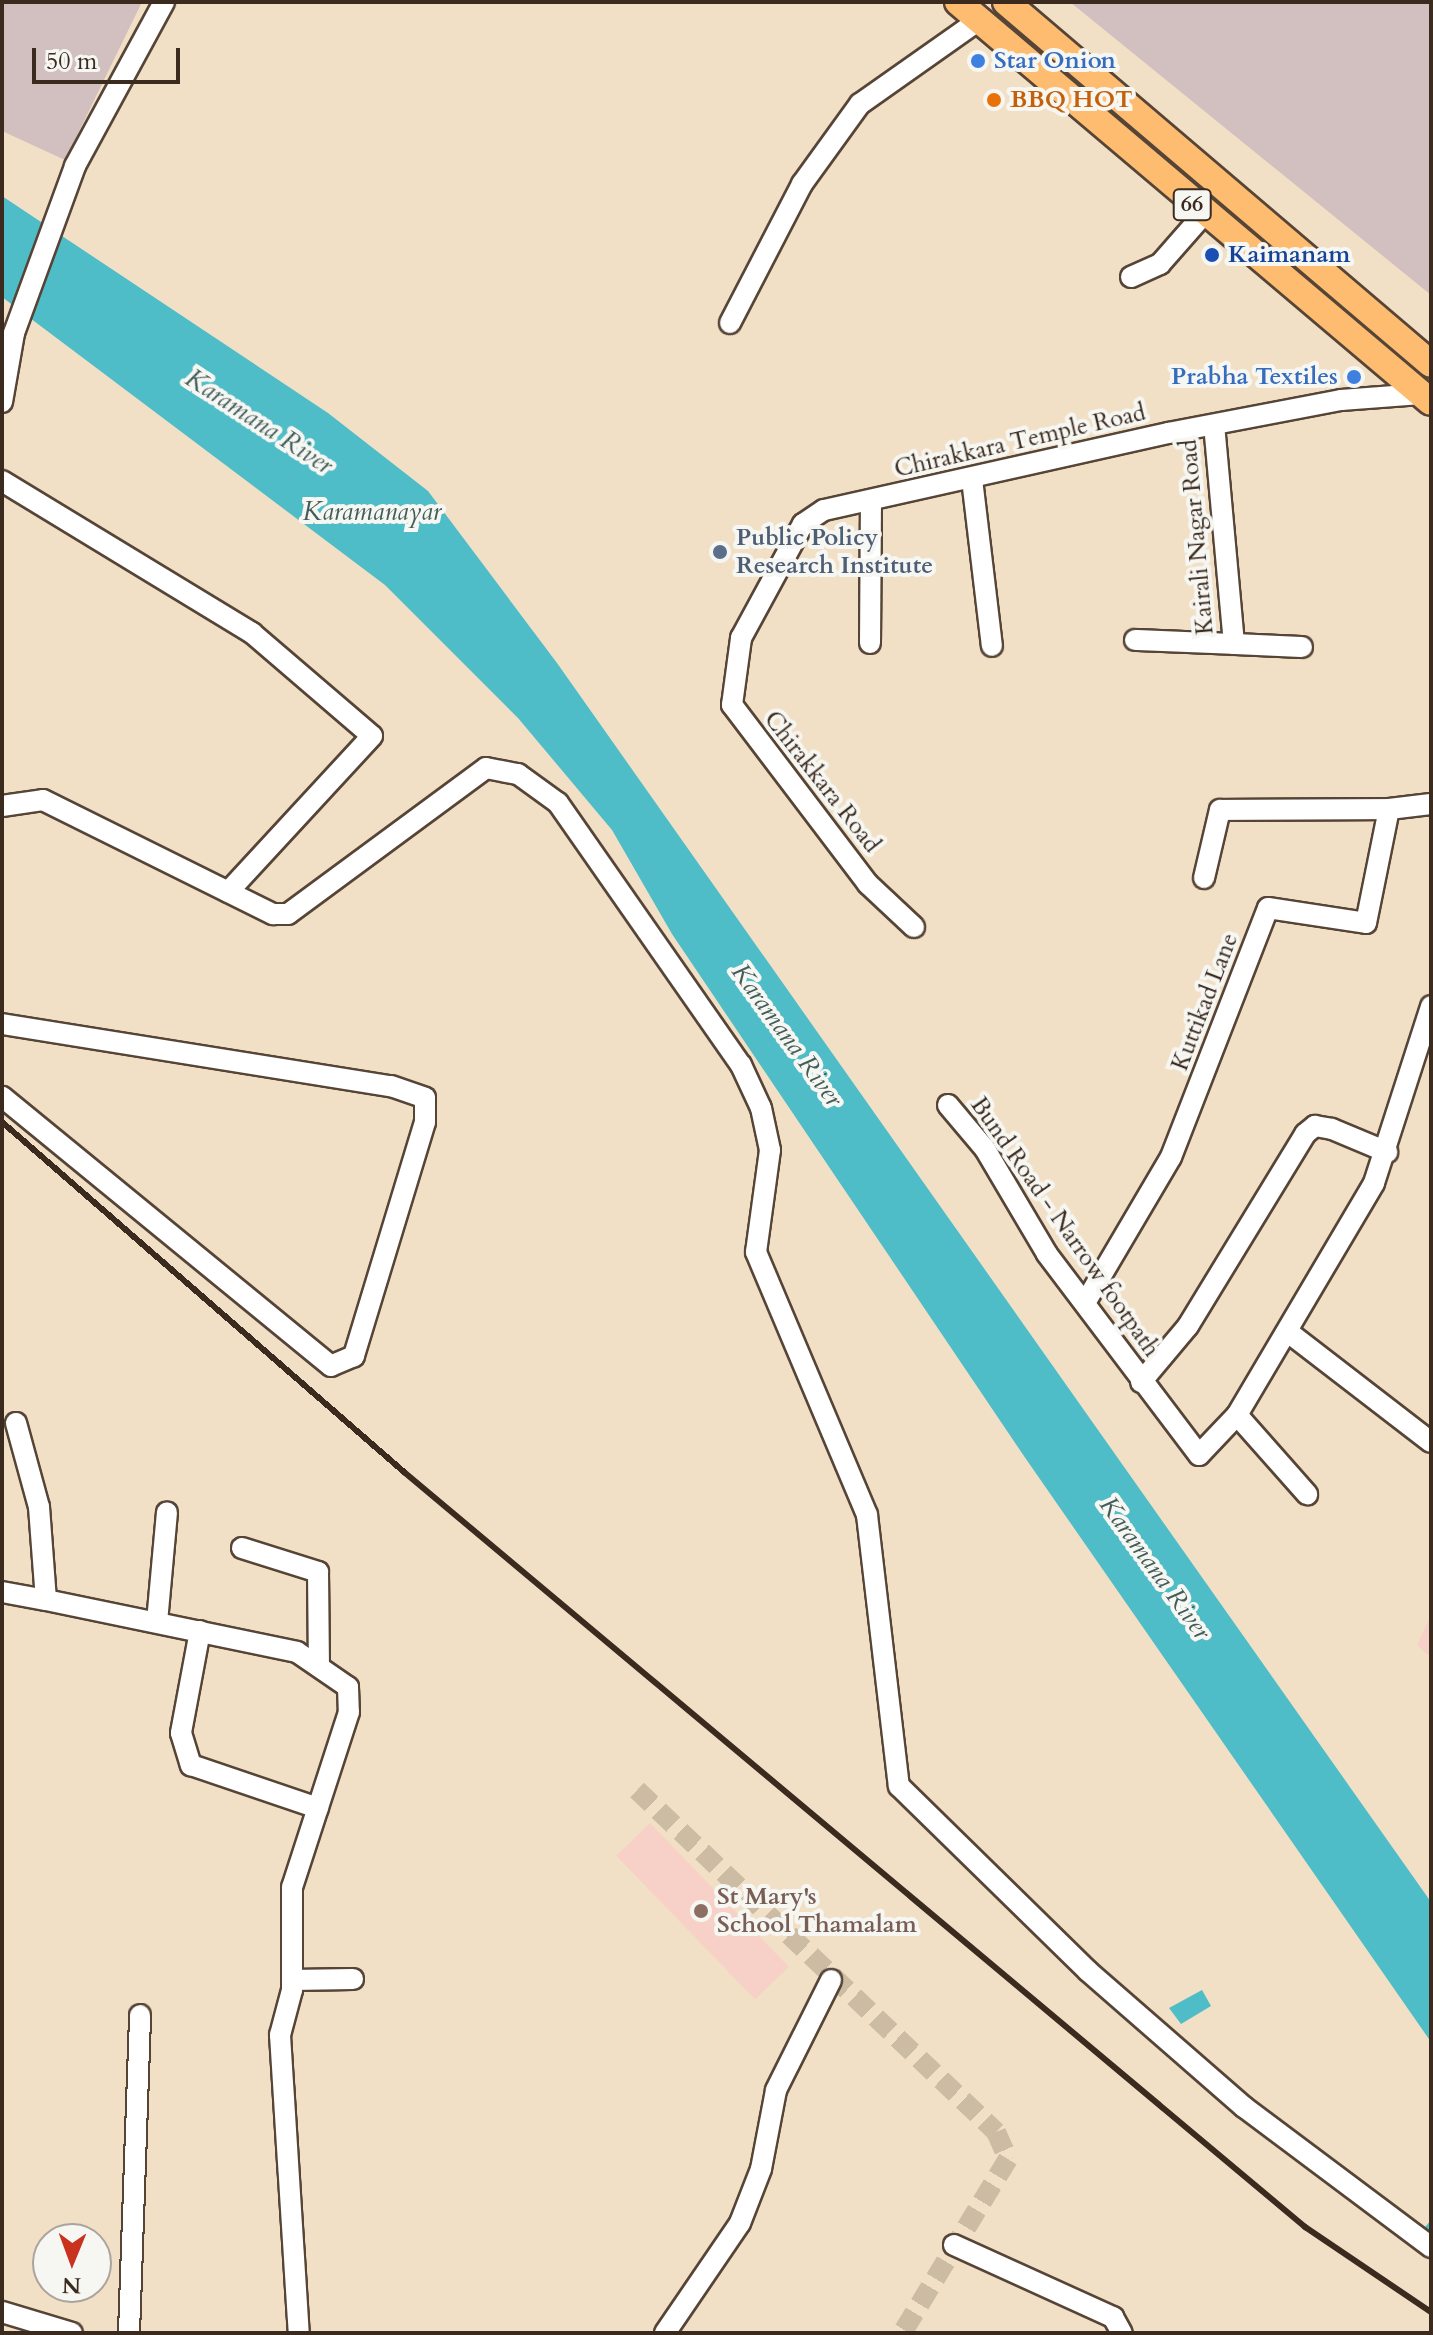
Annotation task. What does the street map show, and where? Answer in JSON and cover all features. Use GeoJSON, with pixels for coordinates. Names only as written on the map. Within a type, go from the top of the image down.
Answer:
{"type":"FeatureCollection","features":[{"type":"Feature","properties":{"kind":"main road","name":"66"},"geometry":{"type":"LineString","coordinates":[[958,2],[1204,214],[1426,398]]}},
{"type":"Feature","properties":{"kind":"main road"},"geometry":{"type":"LineString","coordinates":[[1006,2],[1431,364]]}},
{"type":"Feature","properties":{"kind":"street"},"geometry":{"type":"LineString","coordinates":[[2,402],[14,333],[75,166],[164,2]]}},
{"type":"Feature","properties":{"kind":"street"},"geometry":{"type":"LineString","coordinates":[[730,323],[802,184],[844,123],[887,83],[979,20]]}},
{"type":"Feature","properties":{"kind":"street"},"geometry":{"type":"LineString","coordinates":[[1131,277],[1160,264],[1204,214]]}},
{"type":"Feature","properties":{"kind":"street"},"geometry":{"type":"LineString","coordinates":[[1405,342],[1431,347]]}},
{"type":"Feature","properties":{"kind":"street","name":"Chirakkara Temple Road"},"geometry":{"type":"LineString","coordinates":[[733,678],[762,589],[803,524],[824,510],[1341,400],[1426,398]]}},
{"type":"Feature","properties":{"kind":"street","name":"Kairali Nagar Road"},"geometry":{"type":"LineString","coordinates":[[1135,640],[1234,644],[1214,426]]}},
{"type":"Feature","properties":{"kind":"street"},"geometry":{"type":"LineString","coordinates":[[972,479],[992,646]]}},
{"type":"Feature","properties":{"kind":"street"},"geometry":{"type":"LineString","coordinates":[[2,481],[252,633],[372,736],[228,892]]}},
{"type":"Feature","properties":{"kind":"street"},"geometry":{"type":"LineString","coordinates":[[870,643],[871,502]]}},
{"type":"Feature","properties":{"kind":"street"},"geometry":{"type":"LineString","coordinates":[[1234,644],[1302,647]]}},
{"type":"Feature","properties":{"kind":"street","name":"Chirakkara Road"},"geometry":{"type":"LineString","coordinates":[[733,678],[732,705],[751,733],[892,908],[914,927]]}},
{"type":"Feature","properties":{"kind":"street"},"geometry":{"type":"LineString","coordinates":[[2,806],[43,800],[273,914],[306,907],[486,768],[518,774],[558,803],[741,1065],[761,1108],[770,1150],[756,1252],[867,1515],[899,1786],[1088,1971],[1232,2097],[1431,2247]]}},
{"type":"Feature","properties":{"kind":"street"},"geometry":{"type":"LineString","coordinates":[[1204,878],[1220,810],[1389,809],[1431,804]]}},
{"type":"Feature","properties":{"kind":"street","name":"Kuttikad Lane"},"geometry":{"type":"LineString","coordinates":[[1085,1303],[1171,1157],[1268,908],[1366,923],[1389,809]]}},
{"type":"Feature","properties":{"kind":"street"},"geometry":{"type":"LineString","coordinates":[[1307,1494],[1237,1415],[1288,1332],[1387,1152],[1431,1006]]}},
{"type":"Feature","properties":{"kind":"street"},"geometry":{"type":"LineString","coordinates":[[2,1024],[391,1086],[425,1098],[425,1122],[354,1356],[331,1366],[2,1097]]}},
{"type":"Feature","properties":{"kind":"street","name":"Bund Road - Narrow footpath"},"geometry":{"type":"LineString","coordinates":[[948,1105],[1141,1382],[1199,1455],[1237,1415]]}},
{"type":"Feature","properties":{"kind":"street"},"geometry":{"type":"LineString","coordinates":[[1141,1382],[1188,1326],[1305,1134],[1315,1126],[1332,1129],[1387,1152]]}},
{"type":"Feature","properties":{"kind":"street"},"geometry":{"type":"LineString","coordinates":[[1288,1332],[1431,1442]]}},
{"type":"Feature","properties":{"kind":"street"},"geometry":{"type":"LineString","coordinates":[[16,1423],[39,1507],[46,1600]]}},
{"type":"Feature","properties":{"kind":"street"},"geometry":{"type":"LineString","coordinates":[[157,1622],[167,1512]]}},
{"type":"Feature","properties":{"kind":"street"},"geometry":{"type":"LineString","coordinates":[[242,1548],[318,1572],[319,1664]]}},
{"type":"Feature","properties":{"kind":"street"},"geometry":{"type":"LineString","coordinates":[[2,1592],[200,1631],[319,1664],[348,1687],[349,1712],[292,1887],[292,1980],[280,2035],[299,2333]]}},
{"type":"Feature","properties":{"kind":"street"},"geometry":{"type":"LineString","coordinates":[[200,1631],[181,1733],[191,1765],[318,1808]]}},
{"type":"Feature","properties":{"kind":"street"},"geometry":{"type":"LineString","coordinates":[[292,1980],[353,1979]]}},
{"type":"Feature","properties":{"kind":"street"},"geometry":{"type":"LineString","coordinates":[[665,2333],[740,2223],[761,2169],[776,2090],[831,1980]]}},
{"type":"Feature","properties":{"kind":"street"},"geometry":{"type":"LineString","coordinates":[[129,2333],[140,2015]]}},
{"type":"Feature","properties":{"kind":"street"},"geometry":{"type":"LineString","coordinates":[[954,2245],[1113,2317],[1122,2333]]}},
{"type":"Feature","properties":{"kind":"street"},"geometry":{"type":"LineString","coordinates":[[2,2312],[35,2328],[72,2333]]}},
{"type":"Feature","properties":{"kind":"shaded area"},"geometry":{"type":"Polygon","coordinates":[[[2,2],[142,2],[65,160],[2,131],[2,2]]]}},
{"type":"Feature","properties":{"kind":"shaded area"},"geometry":{"type":"Polygon","coordinates":[[[1070,2],[1431,2],[1431,295],[1070,2]]]}},
{"type":"Feature","properties":{"kind":"shaded area"},"geometry":{"type":"Polygon","coordinates":[[[1431,1615],[1431,1658],[1417,1645],[1431,1615]]]}},
{"type":"Feature","properties":{"kind":"shaded area","name":"St Mary's School Thamalam"},"geometry":{"type":"Polygon","coordinates":[[[650,1823],[789,1967],[755,2000],[616,1856],[650,1823]]]}},
{"type":"Feature","properties":{"kind":"water","name":"Karamanayar"},"geometry":{"type":"Polygon","coordinates":[[[2,196],[328,413],[428,491],[557,663],[1431,1902],[1431,2042],[1026,1459],[672,934],[612,830],[518,718],[385,585],[2,297],[2,196]]]}},
{"type":"Feature","properties":{"kind":"water"},"geometry":{"type":"Polygon","coordinates":[[[1202,1990],[1211,2006],[1181,2024],[1169,2008],[1202,1990]]]}},
{"type":"Feature","properties":{"kind":"waterway"},"geometry":{"type":"LineString","coordinates":[[1421,2236],[1431,2225]]}},
{"type":"Feature","properties":{"kind":"tunnel"},"geometry":{"type":"LineString","coordinates":[[637,1790],[996,2132],[1008,2159],[902,2333]]}},
{"type":"Feature","properties":{"kind":"railway"},"geometry":{"type":"LineString","coordinates":[[2,1122],[404,1472],[1305,2227],[1431,2312]]}},
{"type":"Feature","properties":{"kind":"place","name":"Star Onion"},"geometry":{"type":"Point","coordinates":[978,61]}},
{"type":"Feature","properties":{"kind":"place","name":"BBQ HOT"},"geometry":{"type":"Point","coordinates":[994,100]}},
{"type":"Feature","properties":{"kind":"place","name":"Kaimanam"},"geometry":{"type":"Point","coordinates":[1212,255]}},
{"type":"Feature","properties":{"kind":"place","name":"Prabha Textiles"},"geometry":{"type":"Point","coordinates":[1354,377]}},
{"type":"Feature","properties":{"kind":"place","name":"Public Policy Research Institute"},"geometry":{"type":"Point","coordinates":[720,552]}},
{"type":"Feature","properties":{"kind":"place","name":"St Mary's School Thamalam"},"geometry":{"type":"Point","coordinates":[701,1911]}},
{"type":"Feature","properties":{"kind":"water label","name":"Karamana River"},"geometry":{"type":"Point","coordinates":[259,422]}},
{"type":"Feature","properties":{"kind":"water label","name":"Karamana River"},"geometry":{"type":"Point","coordinates":[787,1035]}},
{"type":"Feature","properties":{"kind":"water label","name":"Karamana River"},"geometry":{"type":"Point","coordinates":[1155,1568]}}]}
